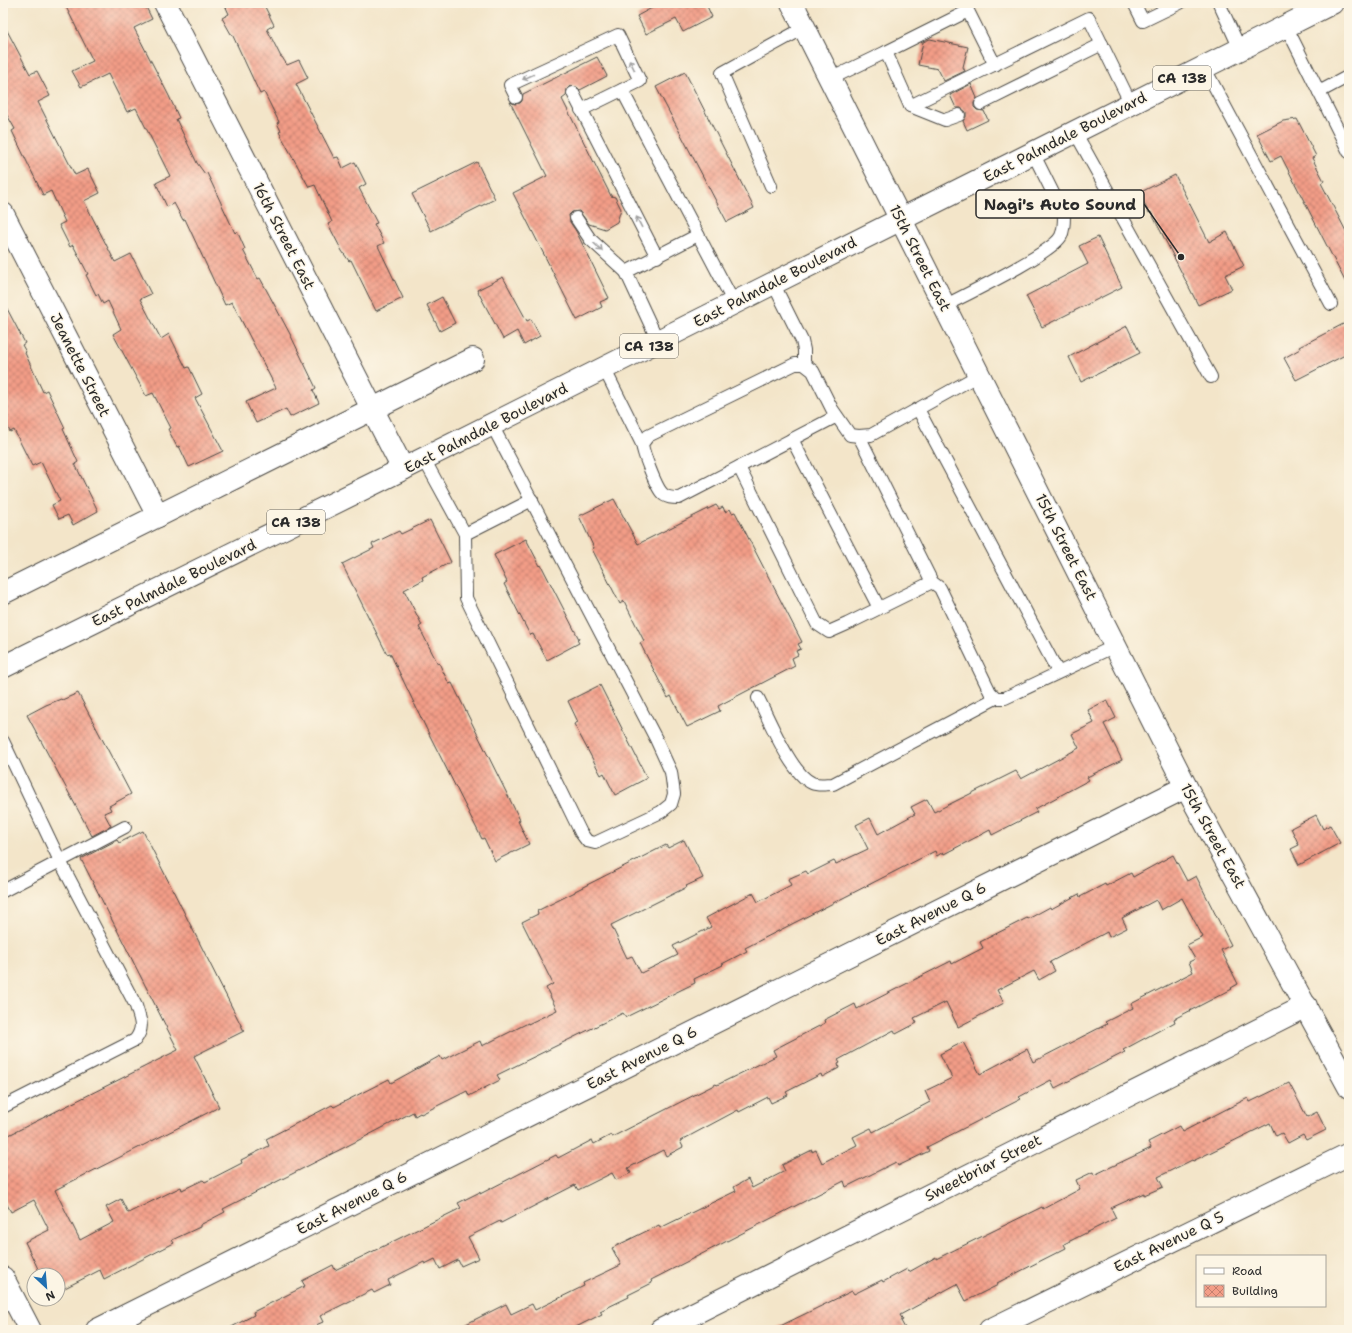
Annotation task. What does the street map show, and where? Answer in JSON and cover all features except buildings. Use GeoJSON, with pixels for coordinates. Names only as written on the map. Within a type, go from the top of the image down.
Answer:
{"type":"FeatureCollection","features":[{"type":"Feature","properties":{"kind":"main road","name":"16th Street East"},"geometry":{"type":"LineString","coordinates":[[165,3],[403,469]]}},
{"type":"Feature","properties":{"kind":"main road","name":"15th Street East"},"geometry":{"type":"LineString","coordinates":[[792,3],[1186,787],[1349,1087]]}},
{"type":"Feature","properties":{"kind":"main road","name":"East Palmdale Boulevard"},"geometry":{"type":"LineString","coordinates":[[3,667],[424,459],[1332,3]]}},
{"type":"Feature","properties":{"kind":"main road","name":"Jeanette Street"},"geometry":{"type":"LineString","coordinates":[[3,214],[158,516]]}},
{"type":"Feature","properties":{"kind":"main road"},"geometry":{"type":"LineString","coordinates":[[3,593],[474,359]]}},
{"type":"Feature","properties":{"kind":"main road","name":"East Avenue Q 6"},"geometry":{"type":"LineString","coordinates":[[97,1330],[1186,787]]}},
{"type":"Feature","properties":{"kind":"main road","name":"Sweetbriar Street"},"geometry":{"type":"LineString","coordinates":[[661,1330],[1306,1006]]}},
{"type":"Feature","properties":{"kind":"main road","name":"East Avenue Q 5"},"geometry":{"type":"LineString","coordinates":[[990,1330],[1349,1154]]}},
{"type":"Feature","properties":{"kind":"main road"},"geometry":{"type":"LineString","coordinates":[[3,1278],[30,1330]]}},
{"type":"Feature","properties":{"kind":"lane"},"geometry":{"type":"LineString","coordinates":[[1134,3],[1143,21],[1180,3]]}},
{"type":"Feature","properties":{"kind":"lane"},"geometry":{"type":"LineString","coordinates":[[1219,3],[1240,49]]}},
{"type":"Feature","properties":{"kind":"lane"},"geometry":{"type":"LineString","coordinates":[[830,78],[968,11],[995,65]]}},
{"type":"Feature","properties":{"kind":"lane"},"geometry":{"type":"LineString","coordinates":[[910,106],[1089,18],[1131,104]]}},
{"type":"Feature","properties":{"kind":"lane"},"geometry":{"type":"LineString","coordinates":[[1286,26],[1349,152]]}},
{"type":"Feature","properties":{"kind":"lane"},"geometry":{"type":"LineString","coordinates":[[772,186],[722,73],[804,28]]}},
{"type":"Feature","properties":{"kind":"lane"},"geometry":{"type":"LineString","coordinates":[[516,98],[510,85],[561,68],[618,35],[640,82],[581,110]]}},
{"type":"Feature","properties":{"kind":"lane"},"geometry":{"type":"LineString","coordinates":[[980,104],[1102,44]]}},
{"type":"Feature","properties":{"kind":"lane"},"geometry":{"type":"LineString","coordinates":[[886,52],[910,106],[945,120],[959,115]]}},
{"type":"Feature","properties":{"kind":"lane"},"geometry":{"type":"LineString","coordinates":[[1204,67],[1331,304]]}},
{"type":"Feature","properties":{"kind":"lane"},"geometry":{"type":"LineString","coordinates":[[1319,92],[1349,76]]}},
{"type":"Feature","properties":{"kind":"lane"},"geometry":{"type":"LineString","coordinates":[[622,90],[734,303]]}},
{"type":"Feature","properties":{"kind":"lane"},"geometry":{"type":"LineString","coordinates":[[573,93],[657,256]]}},
{"type":"Feature","properties":{"kind":"lane"},"geometry":{"type":"LineString","coordinates":[[1075,132],[1211,377]]}},
{"type":"Feature","properties":{"kind":"lane"},"geometry":{"type":"LineString","coordinates":[[944,306],[1040,255],[1061,238],[1064,215],[1033,153]]}},
{"type":"Feature","properties":{"kind":"lane"},"geometry":{"type":"LineString","coordinates":[[576,218],[590,239],[626,272],[658,342]]}},
{"type":"Feature","properties":{"kind":"lane"},"geometry":{"type":"LineString","coordinates":[[626,272],[698,235]]}},
{"type":"Feature","properties":{"kind":"lane"},"geometry":{"type":"LineString","coordinates":[[773,284],[802,341],[804,350],[804,364]]}},
{"type":"Feature","properties":{"kind":"lane"},"geometry":{"type":"LineString","coordinates":[[642,444],[648,436],[795,364],[804,364],[813,371],[832,409],[850,435],[859,436],[871,435],[979,375]]}},
{"type":"Feature","properties":{"kind":"lane"},"geometry":{"type":"LineString","coordinates":[[604,368],[642,444],[643,452],[662,494],[668,498],[679,498],[837,416]]}},
{"type":"Feature","properties":{"kind":"lane"},"geometry":{"type":"LineString","coordinates":[[918,409],[1058,672]]}},
{"type":"Feature","properties":{"kind":"lane"},"geometry":{"type":"LineString","coordinates":[[424,459],[465,534],[466,598],[581,833],[587,841],[595,843],[661,812],[671,804],[674,794],[671,772],[656,739],[492,424]]}},
{"type":"Feature","properties":{"kind":"lane"},"geometry":{"type":"LineString","coordinates":[[859,436],[932,582],[940,588],[990,692],[996,698]]}},
{"type":"Feature","properties":{"kind":"lane"},"geometry":{"type":"LineString","coordinates":[[792,439],[879,608]]}},
{"type":"Feature","properties":{"kind":"lane"},"geometry":{"type":"LineString","coordinates":[[739,467],[817,624],[829,632],[932,582]]}},
{"type":"Feature","properties":{"kind":"lane"},"geometry":{"type":"LineString","coordinates":[[465,534],[532,500]]}},
{"type":"Feature","properties":{"kind":"lane"},"geometry":{"type":"LineString","coordinates":[[758,698],[789,758],[802,776],[812,783],[822,785],[833,784],[996,698],[1005,698],[1115,646]]}},
{"type":"Feature","properties":{"kind":"lane"},"geometry":{"type":"LineString","coordinates":[[3,741],[60,861],[136,1006],[141,1025],[140,1033],[135,1040],[3,1107]]}},
{"type":"Feature","properties":{"kind":"lane"},"geometry":{"type":"LineString","coordinates":[[3,891],[125,827]]}},
{"type":"Feature","properties":{"kind":"place","name":"Nagi's Auto Sound"},"geometry":{"type":"Point","coordinates":[1181,257]}}]}
